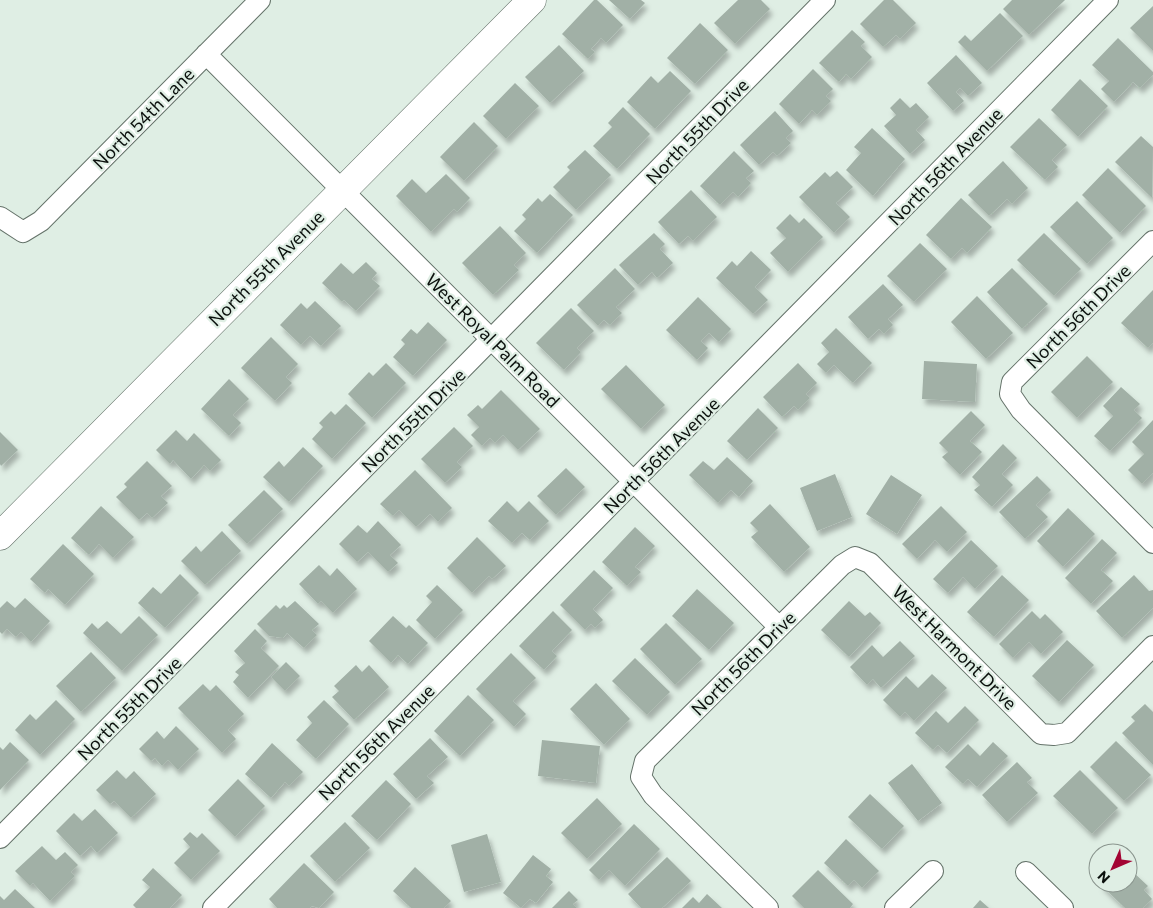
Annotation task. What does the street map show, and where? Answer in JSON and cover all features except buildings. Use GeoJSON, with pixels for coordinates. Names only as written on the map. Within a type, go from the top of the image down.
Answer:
{"type":"FeatureCollection","features":[{"type":"Feature","properties":{"kind":"street","name":"North 54th Lane"},"geometry":{"type":"LineString","coordinates":[[0,217],[23,232],[41,222],[260,0]]}},
{"type":"Feature","properties":{"kind":"street","name":"North 55th Avenue"},"geometry":{"type":"LineString","coordinates":[[0,536],[532,0]]}},
{"type":"Feature","properties":{"kind":"street","name":"North 55th Drive"},"geometry":{"type":"LineString","coordinates":[[0,838],[825,0]]}},
{"type":"Feature","properties":{"kind":"street","name":"North 56th Avenue"},"geometry":{"type":"LineString","coordinates":[[213,908],[1108,0]]}},
{"type":"Feature","properties":{"kind":"street","name":"West Royal Palm Road"},"geometry":{"type":"LineString","coordinates":[[206,54],[779,627]]}},
{"type":"Feature","properties":{"kind":"street","name":"North 56th Drive"},"geometry":{"type":"LineString","coordinates":[[1153,241],[1012,382],[1010,394],[1021,410],[1153,542]]}},
{"type":"Feature","properties":{"kind":"street","name":"North 56th Drive"},"geometry":{"type":"LineString","coordinates":[[768,908],[652,795],[641,777],[645,760],[842,565],[855,557]]}},
{"type":"Feature","properties":{"kind":"street","name":"West Harmont Drive"},"geometry":{"type":"LineString","coordinates":[[855,557],[870,563],[1041,734],[1054,735],[1067,732],[1153,646]]}},
{"type":"Feature","properties":{"kind":"street"},"geometry":{"type":"LineString","coordinates":[[895,908],[933,871]]}},
{"type":"Feature","properties":{"kind":"street"},"geometry":{"type":"LineString","coordinates":[[1026,872],[1063,908]]}}]}
